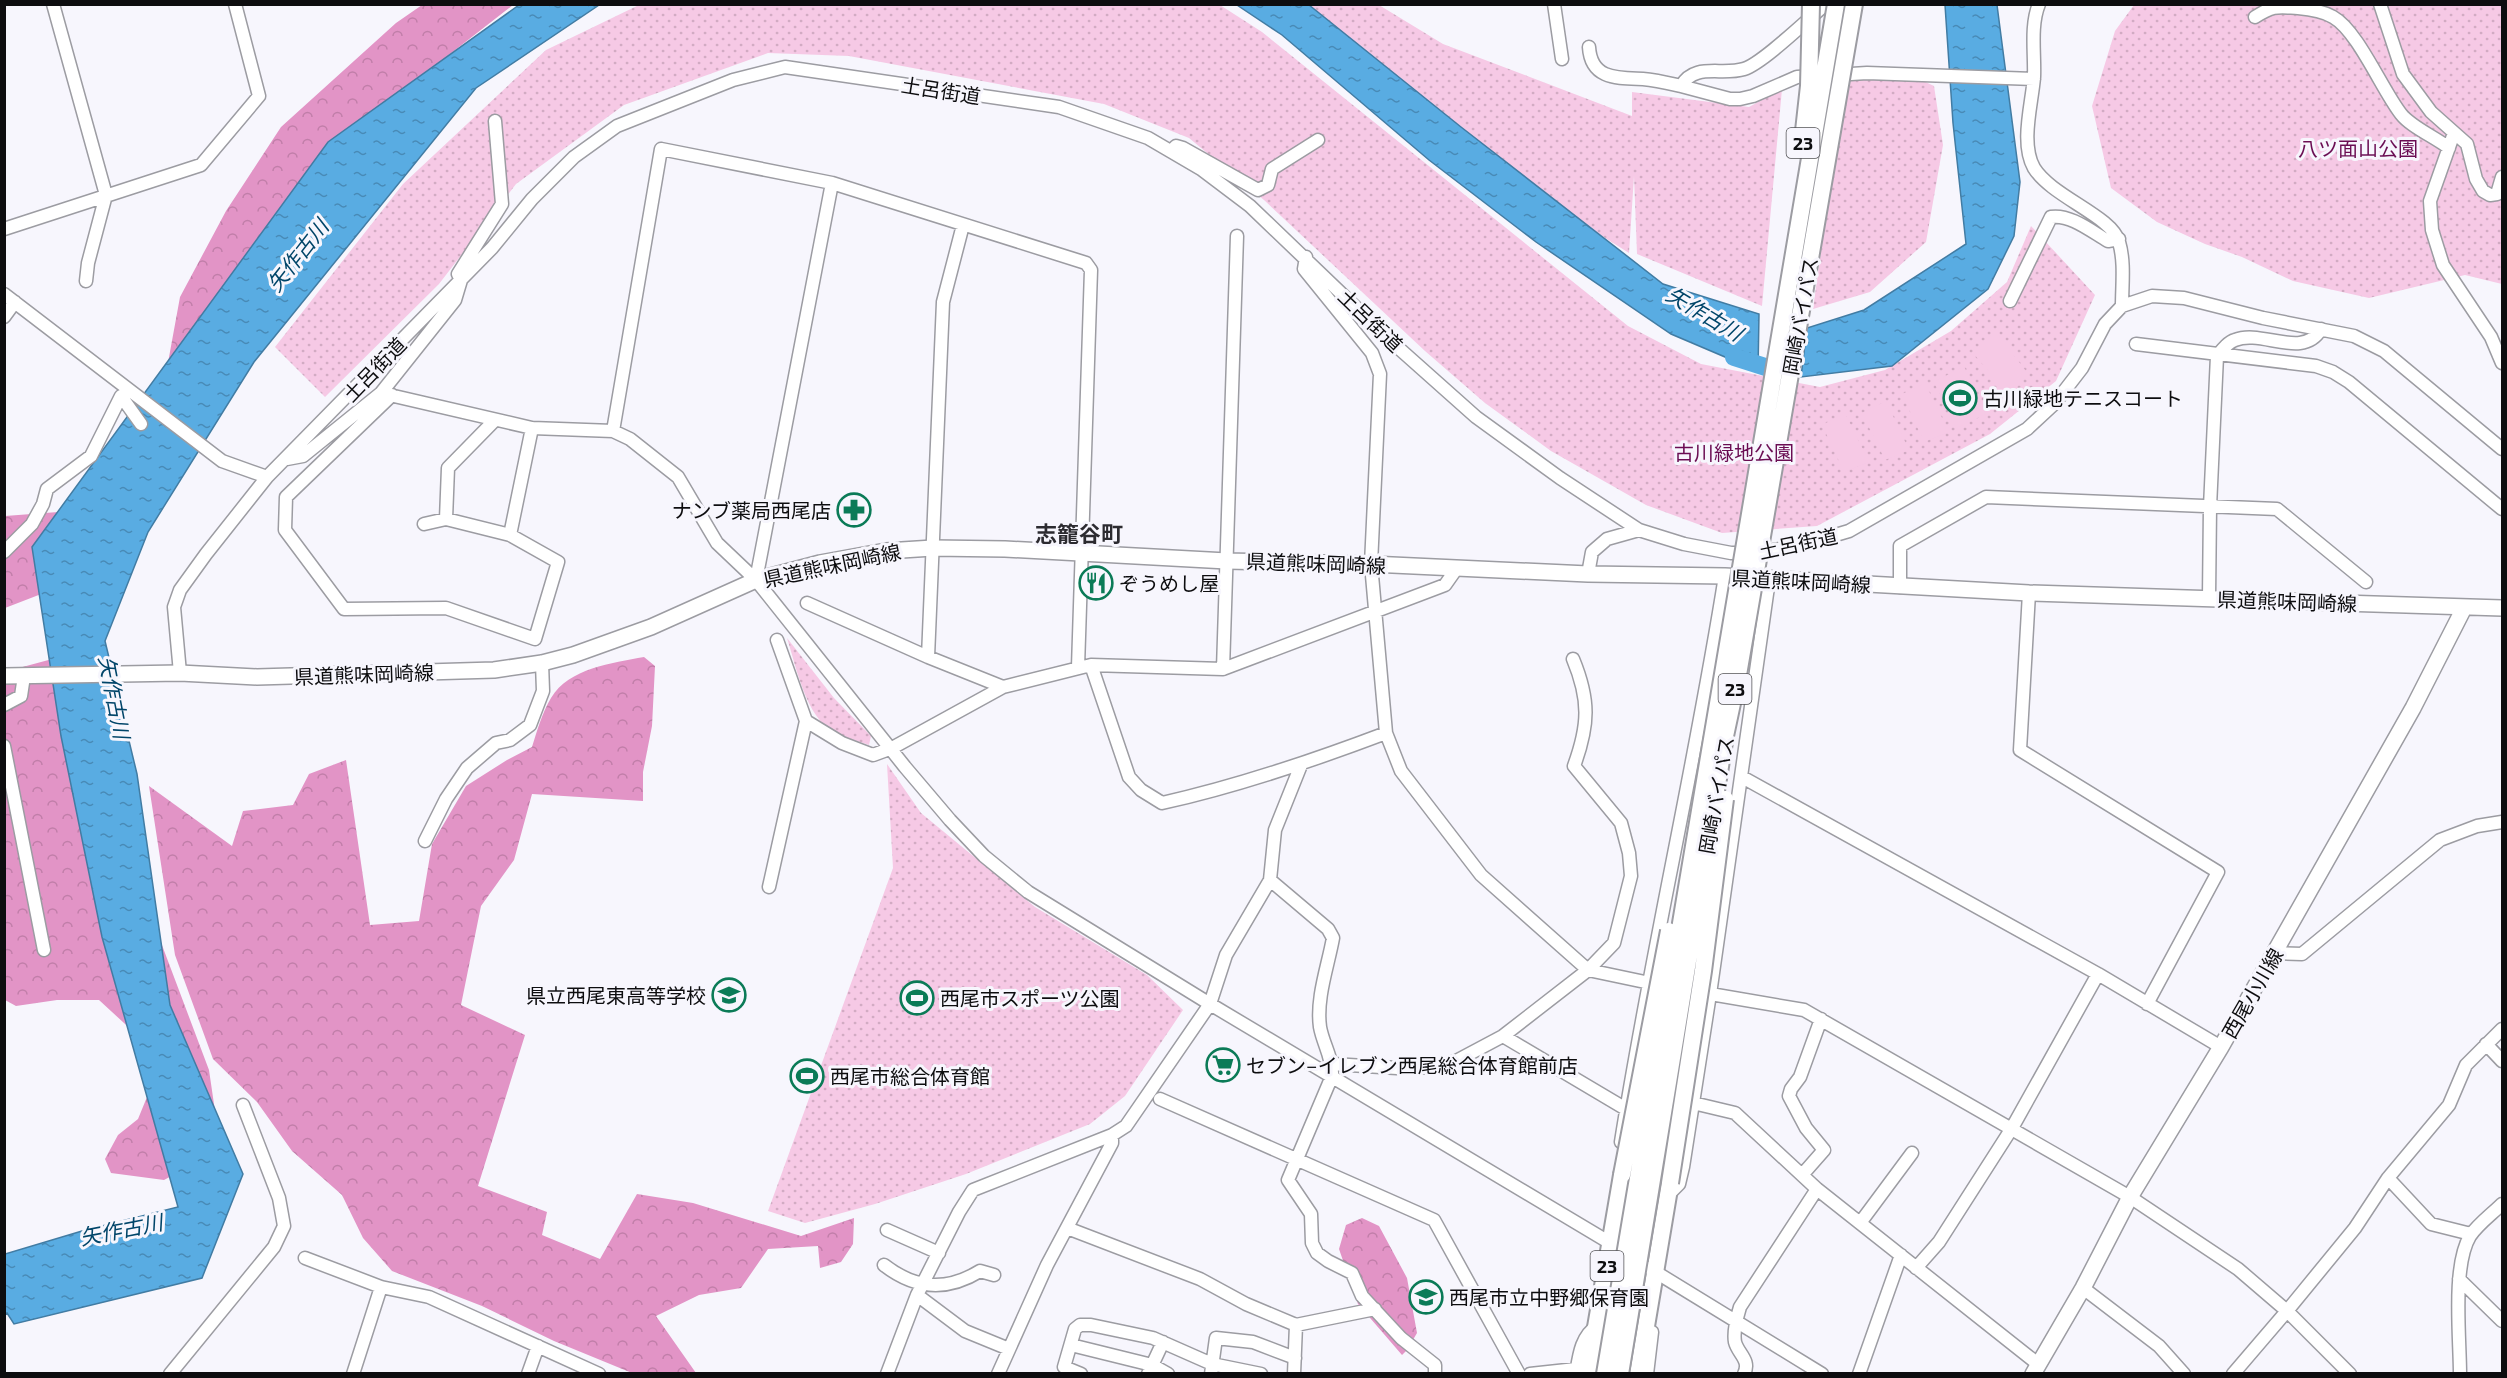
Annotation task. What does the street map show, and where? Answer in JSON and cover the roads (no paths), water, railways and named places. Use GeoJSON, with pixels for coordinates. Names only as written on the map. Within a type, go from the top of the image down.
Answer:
{"type":"FeatureCollection","features":[{"type":"Feature","properties":{"kind":"highway","name":"23"},"geometry":{"type":"LineString","coordinates":[[1790,279],[1786,271],[1809,86],[1811,4]]}},
{"type":"Feature","properties":{"kind":"highway","name":"岡崎バイパス"},"geometry":{"type":"LineString","coordinates":[[1605,1374],[1836,4]]}},
{"type":"Feature","properties":{"kind":"highway","name":"岡崎バイパス"},"geometry":{"type":"LineString","coordinates":[[1620,1374],[1725,736],[1740,663],[1854,4]]}},
{"type":"Feature","properties":{"kind":"highway","name":"23"},"geometry":{"type":"LineString","coordinates":[[1642,1369],[1649,1310],[1703,971],[1729,775],[1725,736]]}},
{"type":"Feature","properties":{"kind":"highway","name":"23"},"geometry":{"type":"LineString","coordinates":[[1580,1372],[1594,1342],[1598,1325],[1622,1175],[1661,962],[1683,872],[1699,787],[1705,774]]}},
{"type":"Feature","properties":{"kind":"main road","name":"県道熊味岡崎線"},"geometry":{"type":"LineString","coordinates":[[4,676],[180,672],[257,677],[494,670],[542,663],[573,655],[651,627],[756,580],[820,563],[886,551],[933,548],[1588,574],[1725,576],[2029,593],[2502,608]]}},
{"type":"Feature","properties":{"kind":"main road","name":"西尾小川線"},"geometry":{"type":"LineString","coordinates":[[2035,1369],[2083,1288],[2130,1197],[2221,1047],[2413,708],[2464,608]]}},
{"type":"Feature","properties":{"kind":"street"},"geometry":{"type":"LineString","coordinates":[[53,4],[106,195],[88,263],[86,281]]}},
{"type":"Feature","properties":{"kind":"street"},"geometry":{"type":"LineString","coordinates":[[4,229],[201,165],[259,96],[235,4]]}},
{"type":"Feature","properties":{"kind":"street"},"geometry":{"type":"LineString","coordinates":[[1554,4],[1562,59]]}},
{"type":"Feature","properties":{"kind":"street"},"geometry":{"type":"LineString","coordinates":[[1681,86],[1686,77],[1696,72],[1745,69],[1826,4]]}},
{"type":"Feature","properties":{"kind":"street"},"geometry":{"type":"LineString","coordinates":[[2038,4],[2034,15],[2034,79],[2027,136],[2034,167],[2055,191],[2112,229],[2119,239],[2122,306],[2152,296]]}},
{"type":"Feature","properties":{"kind":"street"},"geometry":{"type":"LineString","coordinates":[[2380,4],[2403,74],[2422,102],[2467,144],[2476,179],[2486,194],[2497,194],[2502,177]]}},
{"type":"Feature","properties":{"kind":"street"},"geometry":{"type":"LineString","coordinates":[[2255,17],[2271,7],[2310,9],[2334,17],[2349,30],[2401,115],[2449,148]]}},
{"type":"Feature","properties":{"kind":"street"},"geometry":{"type":"LineString","coordinates":[[1589,47],[1589,56],[1596,66],[1614,78],[1642,79],[1681,86],[1730,99],[1753,96],[1797,78],[1867,73],[2034,79]]}},
{"type":"Feature","properties":{"kind":"street","name":"土呂街道"},"geometry":{"type":"LineString","coordinates":[[287,459],[492,248],[532,198],[574,157],[617,126],[733,81],[785,67],[1059,107],[1148,138],[1201,169],[1250,206],[1306,257],[1394,344],[1476,417],[1560,478],[1639,530],[1684,544],[1731,553],[1770,551],[1805,544],[1849,531],[2027,429],[2055,403],[2082,368],[2105,324],[2122,306]]}},
{"type":"Feature","properties":{"kind":"street"},"geometry":{"type":"LineString","coordinates":[[424,524],[446,519],[510,535],[558,562],[535,639],[446,608],[344,609],[285,530],[286,497],[386,394],[455,300],[461,280],[458,274],[502,204],[495,121]]}},
{"type":"Feature","properties":{"kind":"street"},"geometry":{"type":"LineString","coordinates":[[2454,134],[2430,201],[2432,230],[2443,265],[2491,338],[2502,363]]}},
{"type":"Feature","properties":{"kind":"street"},"geometry":{"type":"LineString","coordinates":[[1171,151],[1176,146],[1183,148],[1260,190],[1268,185],[1272,169],[1318,140]]}},
{"type":"Feature","properties":{"kind":"street"},"geometry":{"type":"LineString","coordinates":[[613,431],[661,149],[832,183],[1086,263],[1091,270],[1078,667]]}},
{"type":"Feature","properties":{"kind":"street"},"geometry":{"type":"LineString","coordinates":[[756,580],[832,183]]}},
{"type":"Feature","properties":{"kind":"street"},"geometry":{"type":"LineString","coordinates":[[2010,301],[2051,217],[2060,216],[2070,219],[2108,241],[2119,239]]}},
{"type":"Feature","properties":{"kind":"street"},"geometry":{"type":"LineString","coordinates":[[928,657],[943,302],[963,225]]}},
{"type":"Feature","properties":{"kind":"street"},"geometry":{"type":"LineString","coordinates":[[1223,669],[1238,236]]}},
{"type":"Feature","properties":{"kind":"street"},"geometry":{"type":"LineString","coordinates":[[1306,257],[1304,269],[1372,353],[1380,374],[1371,564],[1386,733],[1401,771],[1481,875],[1588,970],[1648,983],[1804,1010],[2012,1128],[2130,1197],[2238,1269],[2288,1311],[2350,1374]]}},
{"type":"Feature","properties":{"kind":"street"},"geometry":{"type":"LineString","coordinates":[[2122,282],[2129,292],[2136,295],[2184,298],[2263,318],[2354,336],[2384,351],[2502,449]]}},
{"type":"Feature","properties":{"kind":"street"},"geometry":{"type":"LineString","coordinates":[[4,294],[123,392],[222,461],[267,477]]}},
{"type":"Feature","properties":{"kind":"street"},"geometry":{"type":"LineString","coordinates":[[4,317],[15,302]]}},
{"type":"Feature","properties":{"kind":"street"},"geometry":{"type":"LineString","coordinates":[[2209,598],[2210,507],[2217,356],[2233,340],[2255,337],[2300,343],[2313,339],[2321,329]]}},
{"type":"Feature","properties":{"kind":"street"},"geometry":{"type":"LineString","coordinates":[[2136,344],[2217,356],[2316,366],[2333,372],[2349,382],[2502,509]]}},
{"type":"Feature","properties":{"kind":"street"},"geometry":{"type":"LineString","coordinates":[[123,392],[141,424]]}},
{"type":"Feature","properties":{"kind":"street"},"geometry":{"type":"LineString","coordinates":[[4,552],[32,525],[43,504],[47,489],[91,456],[123,392]]}},
{"type":"Feature","properties":{"kind":"street"},"geometry":{"type":"LineString","coordinates":[[386,394],[532,428],[613,431],[630,439],[678,477],[717,543],[756,580],[950,820],[984,856],[1028,892],[1210,1004],[1332,1070],[1822,1374]]}},
{"type":"Feature","properties":{"kind":"street"},"geometry":{"type":"LineString","coordinates":[[180,672],[174,607],[180,590],[267,477],[287,459],[303,456],[386,394]]}},
{"type":"Feature","properties":{"kind":"street"},"geometry":{"type":"LineString","coordinates":[[446,519],[448,468],[495,420]]}},
{"type":"Feature","properties":{"kind":"street"},"geometry":{"type":"LineString","coordinates":[[510,535],[532,428]]}},
{"type":"Feature","properties":{"kind":"street"},"geometry":{"type":"LineString","coordinates":[[1900,587],[1900,546],[1986,497],[2277,509],[2366,582]]}},
{"type":"Feature","properties":{"kind":"street"},"geometry":{"type":"LineString","coordinates":[[1588,574],[1592,552],[1607,539],[1639,530]]}},
{"type":"Feature","properties":{"kind":"street"},"geometry":{"type":"LineString","coordinates":[[806,721],[842,743],[873,755],[892,748],[1003,687],[1091,665],[1223,669],[1445,585],[1457,568]]}},
{"type":"Feature","properties":{"kind":"street"},"geometry":{"type":"LineString","coordinates":[[1617,1206],[1613,1190],[1626,1109],[1648,983],[1681,824],[1725,576]]}},
{"type":"Feature","properties":{"kind":"street"},"geometry":{"type":"LineString","coordinates":[[1669,1189],[1679,1184],[1693,1103],[1769,580]]}},
{"type":"Feature","properties":{"kind":"street"},"geometry":{"type":"LineString","coordinates":[[2029,593],[2020,750],[2218,872],[2147,1004]]}},
{"type":"Feature","properties":{"kind":"street"},"geometry":{"type":"LineString","coordinates":[[807,603],[928,657],[1003,687]]}},
{"type":"Feature","properties":{"kind":"street"},"geometry":{"type":"LineString","coordinates":[[769,887],[806,721],[777,640]]}},
{"type":"Feature","properties":{"kind":"street"},"geometry":{"type":"LineString","coordinates":[[1332,1070],[1433,1067],[1456,1061],[1503,1035],[1588,970],[1614,943],[1631,876],[1629,853],[1621,823],[1574,766],[1584,737],[1587,704],[1582,681],[1573,659]]}},
{"type":"Feature","properties":{"kind":"street"},"geometry":{"type":"LineString","coordinates":[[425,841],[446,799],[467,768],[496,743],[510,740],[530,725],[543,691],[542,663]]}},
{"type":"Feature","properties":{"kind":"street"},"geometry":{"type":"LineString","coordinates":[[1091,665],[1129,777],[1141,790],[1162,803],[1301,765],[1386,733]]}},
{"type":"Feature","properties":{"kind":"street"},"geometry":{"type":"LineString","coordinates":[[4,705],[21,696],[24,676]]}},
{"type":"Feature","properties":{"kind":"street"},"geometry":{"type":"LineString","coordinates":[[4,746],[44,950]]}},
{"type":"Feature","properties":{"kind":"street"},"geometry":{"type":"LineString","coordinates":[[887,1374],[920,1290],[973,1190],[1112,1135],[1126,1126],[1210,1004],[1226,954],[1270,880],[1275,830],[1301,765]]}},
{"type":"Feature","properties":{"kind":"street"},"geometry":{"type":"LineString","coordinates":[[1742,777],[2098,974],[2221,1047]]}},
{"type":"Feature","properties":{"kind":"street"},"geometry":{"type":"LineString","coordinates":[[2274,953],[2302,954],[2440,840],[2477,826],[2502,822]]}},
{"type":"Feature","properties":{"kind":"street"},"geometry":{"type":"LineString","coordinates":[[1270,880],[1328,928],[1333,938],[1320,1005],[1320,1027],[1332,1070],[1288,1180],[1311,1214],[1312,1243],[1317,1253],[1352,1273],[1362,1296],[1401,1338],[1435,1365],[1436,1374]]}},
{"type":"Feature","properties":{"kind":"street"},"geometry":{"type":"LineString","coordinates":[[1916,1268],[1939,1242],[2012,1128],[2098,974]]}},
{"type":"Feature","properties":{"kind":"street"},"geometry":{"type":"LineString","coordinates":[[1802,1175],[1824,1150],[1806,1128],[1789,1096],[1800,1077],[1821,1019]]}},
{"type":"Feature","properties":{"kind":"street"},"geometry":{"type":"LineString","coordinates":[[2233,1374],[2288,1311],[2355,1228],[2388,1178],[2449,1105],[2466,1065],[2502,1029]]}},
{"type":"Feature","properties":{"kind":"street"},"geometry":{"type":"LineString","coordinates":[[1503,1035],[1626,1109]]}},
{"type":"Feature","properties":{"kind":"street"},"geometry":{"type":"LineString","coordinates":[[2486,1044],[2502,1061]]}},
{"type":"Feature","properties":{"kind":"street"},"geometry":{"type":"LineString","coordinates":[[1160,1099],[1434,1220],[1519,1374]]}},
{"type":"Feature","properties":{"kind":"street"},"geometry":{"type":"LineString","coordinates":[[1693,1103],[1735,1113],[1817,1189],[1901,1254],[2035,1369]]}},
{"type":"Feature","properties":{"kind":"street"},"geometry":{"type":"LineString","coordinates":[[170,1374],[274,1247],[284,1226],[279,1198],[243,1105]]}},
{"type":"Feature","properties":{"kind":"street"},"geometry":{"type":"LineString","coordinates":[[998,1374],[1067,1228],[1112,1143],[1112,1135]]}},
{"type":"Feature","properties":{"kind":"street"},"geometry":{"type":"LineString","coordinates":[[1860,1222],[1912,1153]]}},
{"type":"Feature","properties":{"kind":"street"},"geometry":{"type":"LineString","coordinates":[[2388,1178],[2432,1224],[2471,1234]]}},
{"type":"Feature","properties":{"kind":"street"},"geometry":{"type":"LineString","coordinates":[[1744,1374],[1747,1368],[1746,1361],[1735,1342],[1736,1321],[1740,1307],[1817,1189]]}},
{"type":"Feature","properties":{"kind":"street"},"geometry":{"type":"LineString","coordinates":[[2460,1374],[2459,1279],[2462,1251],[2471,1234],[2502,1204]]}},
{"type":"Feature","properties":{"kind":"street"},"geometry":{"type":"LineString","coordinates":[[1067,1228],[1200,1279],[1246,1304],[1296,1325],[1375,1309]]}},
{"type":"Feature","properties":{"kind":"street"},"geometry":{"type":"LineString","coordinates":[[887,1230],[939,1253]]}},
{"type":"Feature","properties":{"kind":"street"},"geometry":{"type":"LineString","coordinates":[[1859,1374],[1901,1254]]}},
{"type":"Feature","properties":{"kind":"street"},"geometry":{"type":"LineString","coordinates":[[305,1258],[381,1287],[429,1297],[599,1374]]}},
{"type":"Feature","properties":{"kind":"street"},"geometry":{"type":"LineString","coordinates":[[884,1265],[920,1290],[965,1331],[1009,1349]]}},
{"type":"Feature","properties":{"kind":"street"},"geometry":{"type":"LineString","coordinates":[[920,1290],[969,1278],[980,1271],[994,1275]]}},
{"type":"Feature","properties":{"kind":"street"},"geometry":{"type":"LineString","coordinates":[[2459,1279],[2502,1321]]}},
{"type":"Feature","properties":{"kind":"street"},"geometry":{"type":"LineString","coordinates":[[353,1374],[381,1287]]}},
{"type":"Feature","properties":{"kind":"street"},"geometry":{"type":"LineString","coordinates":[[2083,1288],[2159,1346],[2184,1374]]}},
{"type":"Feature","properties":{"kind":"street"},"geometry":{"type":"LineString","coordinates":[[1081,1374],[1064,1367],[1075,1329],[1080,1325],[1091,1324],[1153,1338],[1211,1369],[1261,1374]]}},
{"type":"Feature","properties":{"kind":"street"},"geometry":{"type":"LineString","coordinates":[[1294,1374],[1296,1325]]}},
{"type":"Feature","properties":{"kind":"street"},"geometry":{"type":"LineString","coordinates":[[1530,1374],[1580,1372],[1587,1332],[1598,1325]]}},
{"type":"Feature","properties":{"kind":"street"},"geometry":{"type":"LineString","coordinates":[[1211,1369],[1216,1338],[1253,1342],[1295,1358]]}},
{"type":"Feature","properties":{"kind":"street"},"geometry":{"type":"LineString","coordinates":[[1150,1369],[1163,1342]]}},
{"type":"Feature","properties":{"kind":"street"},"geometry":{"type":"LineString","coordinates":[[1071,1345],[1168,1374]]}},
{"type":"Feature","properties":{"kind":"street"},"geometry":{"type":"LineString","coordinates":[[528,1374],[538,1346]]}},
{"type":"Feature","properties":{"kind":"water"},"geometry":{"type":"Polygon","coordinates":[[[519,5],[599,5],[476,88],[254,362],[148,532],[105,641],[137,774],[170,1005],[243,1174],[202,1278],[14,1324],[7,1313],[5,1314],[5,1254],[82,1231],[178,1207],[102,937],[61,736],[32,547],[328,142],[519,5]]]}},
{"type":"Feature","properties":{"kind":"water"},"geometry":{"type":"Polygon","coordinates":[[[1237,5],[1309,5],[1663,284],[1759,314],[1758,371],[1671,334],[1536,242],[1429,160],[1282,35],[1237,5]]]}},
{"type":"Feature","properties":{"kind":"water"},"geometry":{"type":"Polygon","coordinates":[[[1945,5],[1997,5],[2020,182],[2014,236],[1988,289],[1892,366],[1801,377],[1807,328],[1864,310],[1966,244],[1953,123],[1945,5]]]}},
{"type":"Feature","properties":{"kind":"waterway","name":"矢作古川"},"geometry":{"type":"LineString","coordinates":[[1734,357],[1781,372],[1788,372]]}},
{"type":"Feature","properties":{"kind":"place","name":"古川緑地テニスコート"},"geometry":{"type":"Point","coordinates":[1960,398]}},
{"type":"Feature","properties":{"kind":"place","name":"ナンブ薬局西尾店"},"geometry":{"type":"Point","coordinates":[854,510]}},
{"type":"Feature","properties":{"kind":"place","name":"ぞうめし屋"},"geometry":{"type":"Point","coordinates":[1096,583]}},
{"type":"Feature","properties":{"kind":"place","name":"県立西尾東高等学校"},"geometry":{"type":"Point","coordinates":[729,995]}},
{"type":"Feature","properties":{"kind":"place","name":"西尾市スポーツ公園"},"geometry":{"type":"Point","coordinates":[917,998]}},
{"type":"Feature","properties":{"kind":"place","name":"セブン−イレブン西尾総合体育館前店"},"geometry":{"type":"Point","coordinates":[1223,1065]}},
{"type":"Feature","properties":{"kind":"place","name":"西尾市総合体育館"},"geometry":{"type":"Point","coordinates":[807,1076]}},
{"type":"Feature","properties":{"kind":"place","name":"西尾市立中野郷保育園"},"geometry":{"type":"Point","coordinates":[1426,1297]}},
{"type":"Feature","properties":{"kind":"district","name":"志籠谷町"},"geometry":{"type":"Point","coordinates":[1079,533]}},
{"type":"Feature","properties":{"kind":"park label","name":"八ツ面山公園"},"geometry":{"type":"Point","coordinates":[2358,148]}},
{"type":"Feature","properties":{"kind":"park label","name":"古川緑地公園"},"geometry":{"type":"Point","coordinates":[1734,452]}}]}
